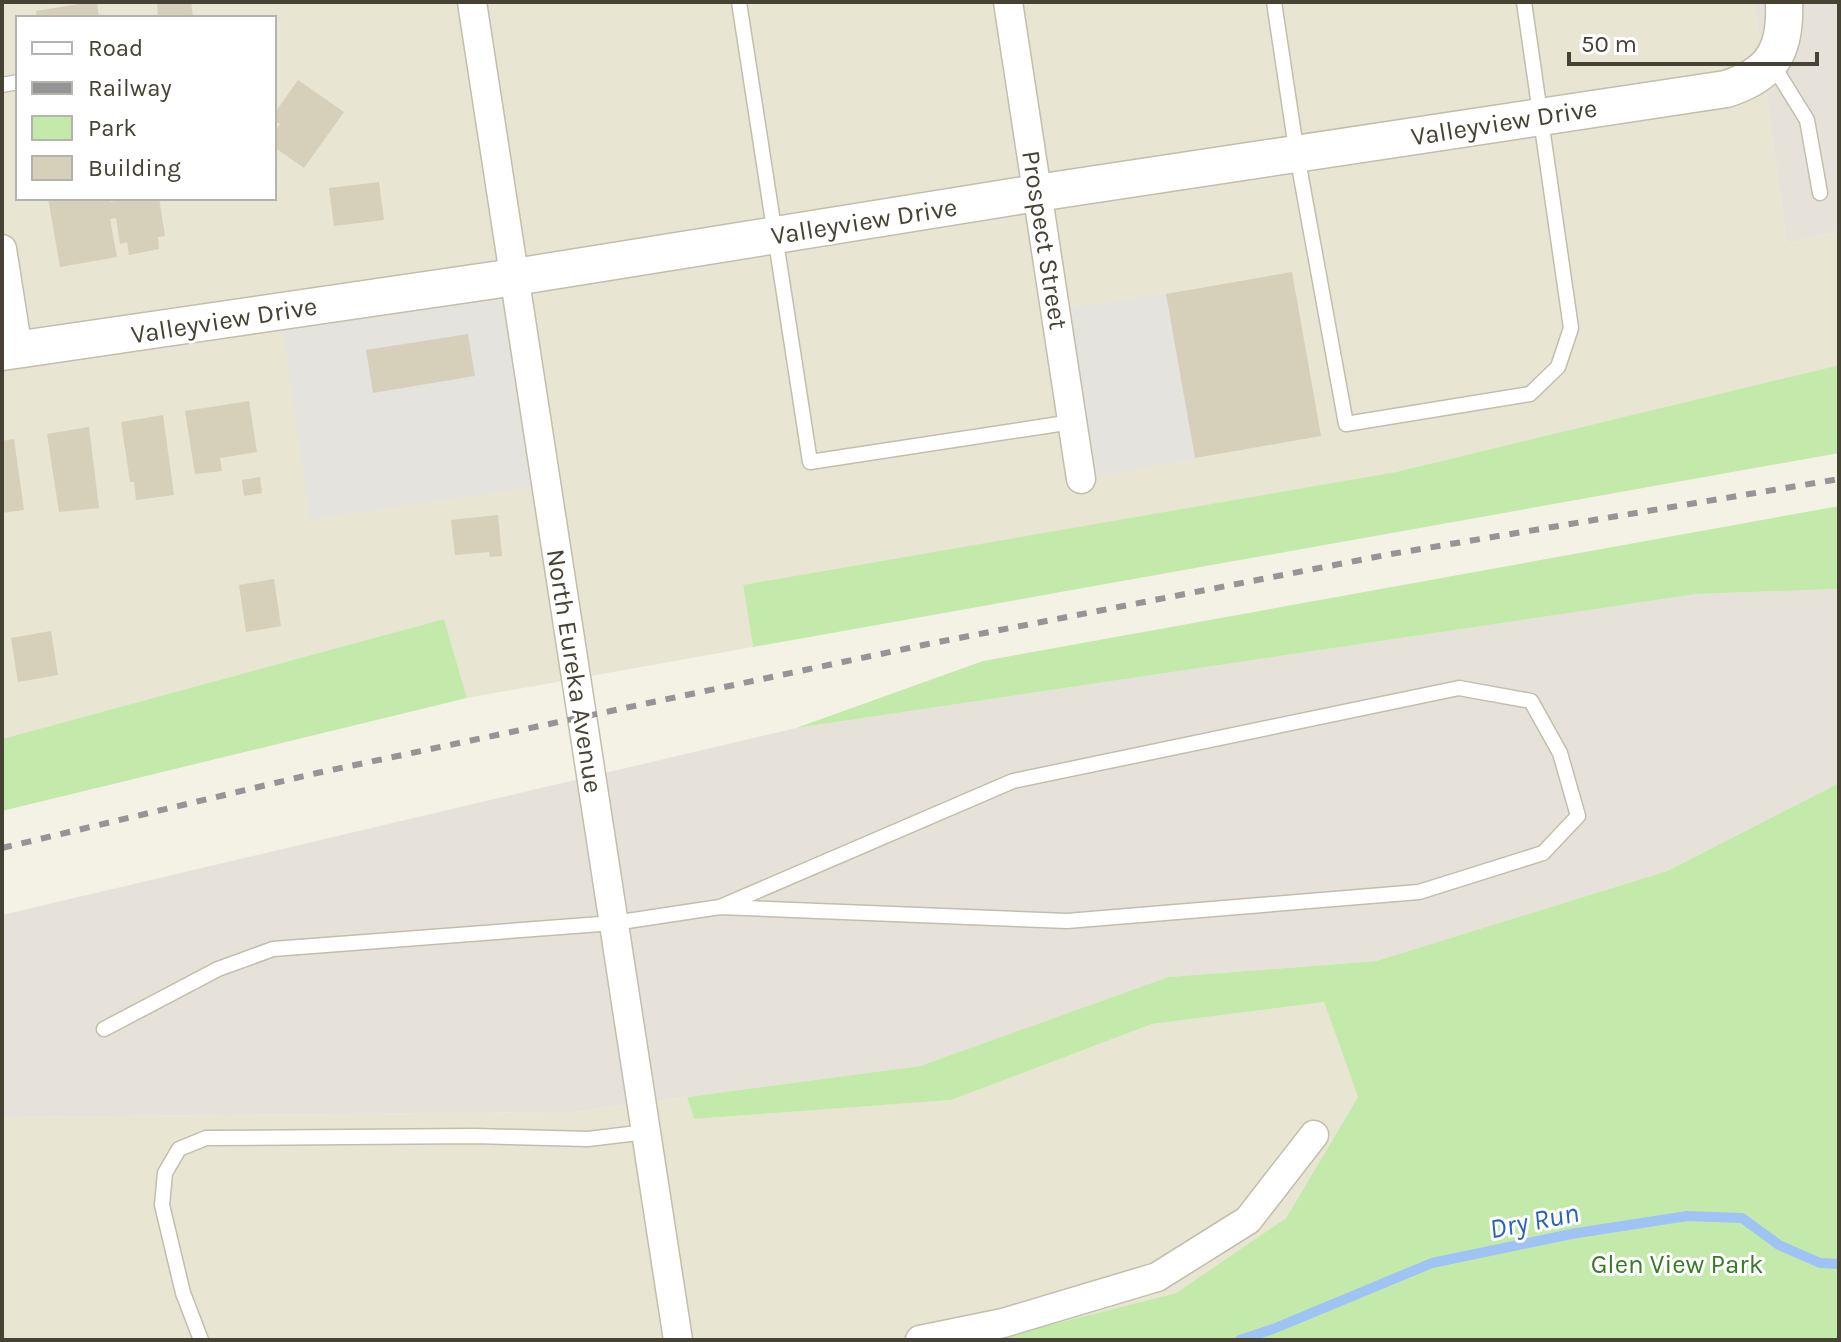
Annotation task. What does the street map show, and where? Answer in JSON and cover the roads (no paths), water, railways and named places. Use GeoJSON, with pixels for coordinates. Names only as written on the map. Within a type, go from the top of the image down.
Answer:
{"type":"FeatureCollection","features":[{"type":"Feature","properties":{"kind":"street","name":"North Eureka Avenue"},"geometry":{"type":"LineString","coordinates":[[472,2],[678,1340]]}},
{"type":"Feature","properties":{"kind":"street","name":"Prospect Street"},"geometry":{"type":"LineString","coordinates":[[1008,2],[1081,479]]}},
{"type":"Feature","properties":{"kind":"street"},"geometry":{"type":"LineString","coordinates":[[1771,61],[1784,31],[1784,2]]}},
{"type":"Feature","properties":{"kind":"street","name":"Valleyview Drive"},"geometry":{"type":"LineString","coordinates":[[10,351],[515,277],[1037,193],[1726,89],[1751,79],[1771,61]]}},
{"type":"Feature","properties":{"kind":"street"},"geometry":{"type":"LineString","coordinates":[[2,249],[10,351]]}},
{"type":"Feature","properties":{"kind":"street"},"geometry":{"type":"LineString","coordinates":[[920,1340],[1003,1323],[1157,1277],[1248,1220],[1314,1135]]}},
{"type":"Feature","properties":{"kind":"lane"},"geometry":{"type":"LineString","coordinates":[[739,2],[810,462],[1072,422]]}},
{"type":"Feature","properties":{"kind":"lane"},"geometry":{"type":"LineString","coordinates":[[1274,2],[1297,155],[1346,424],[1530,394],[1558,367],[1571,328],[1524,2]]}},
{"type":"Feature","properties":{"kind":"lane"},"geometry":{"type":"LineString","coordinates":[[1771,61],[1807,120],[1820,193]]}},
{"type":"Feature","properties":{"kind":"lane"},"geometry":{"type":"LineString","coordinates":[[104,1029],[218,969],[273,949],[614,923],[720,907],[1067,921],[1419,892],[1543,853],[1578,816],[1560,753],[1531,701],[1459,688],[1013,781],[720,907]]}},
{"type":"Feature","properties":{"kind":"lane"},"geometry":{"type":"LineString","coordinates":[[201,1340],[183,1293],[162,1205],[165,1173],[179,1149],[206,1138],[475,1136],[588,1139],[646,1132]]}},
{"type":"Feature","properties":{"kind":"waterway","name":"Dry Run"},"geometry":{"type":"LineString","coordinates":[[1240,1340],[1432,1263],[1571,1234],[1687,1216],[1742,1218],[1779,1245],[1820,1263],[1839,1264]]}},
{"type":"Feature","properties":{"kind":"railway"},"geometry":{"type":"LineString","coordinates":[[2,848],[317,773],[928,644],[1391,554],[1839,479]]}},
{"type":"Feature","properties":{"kind":"park label","name":"Glen View Park"},"geometry":{"type":"Point","coordinates":[1677,1264]}}]}
